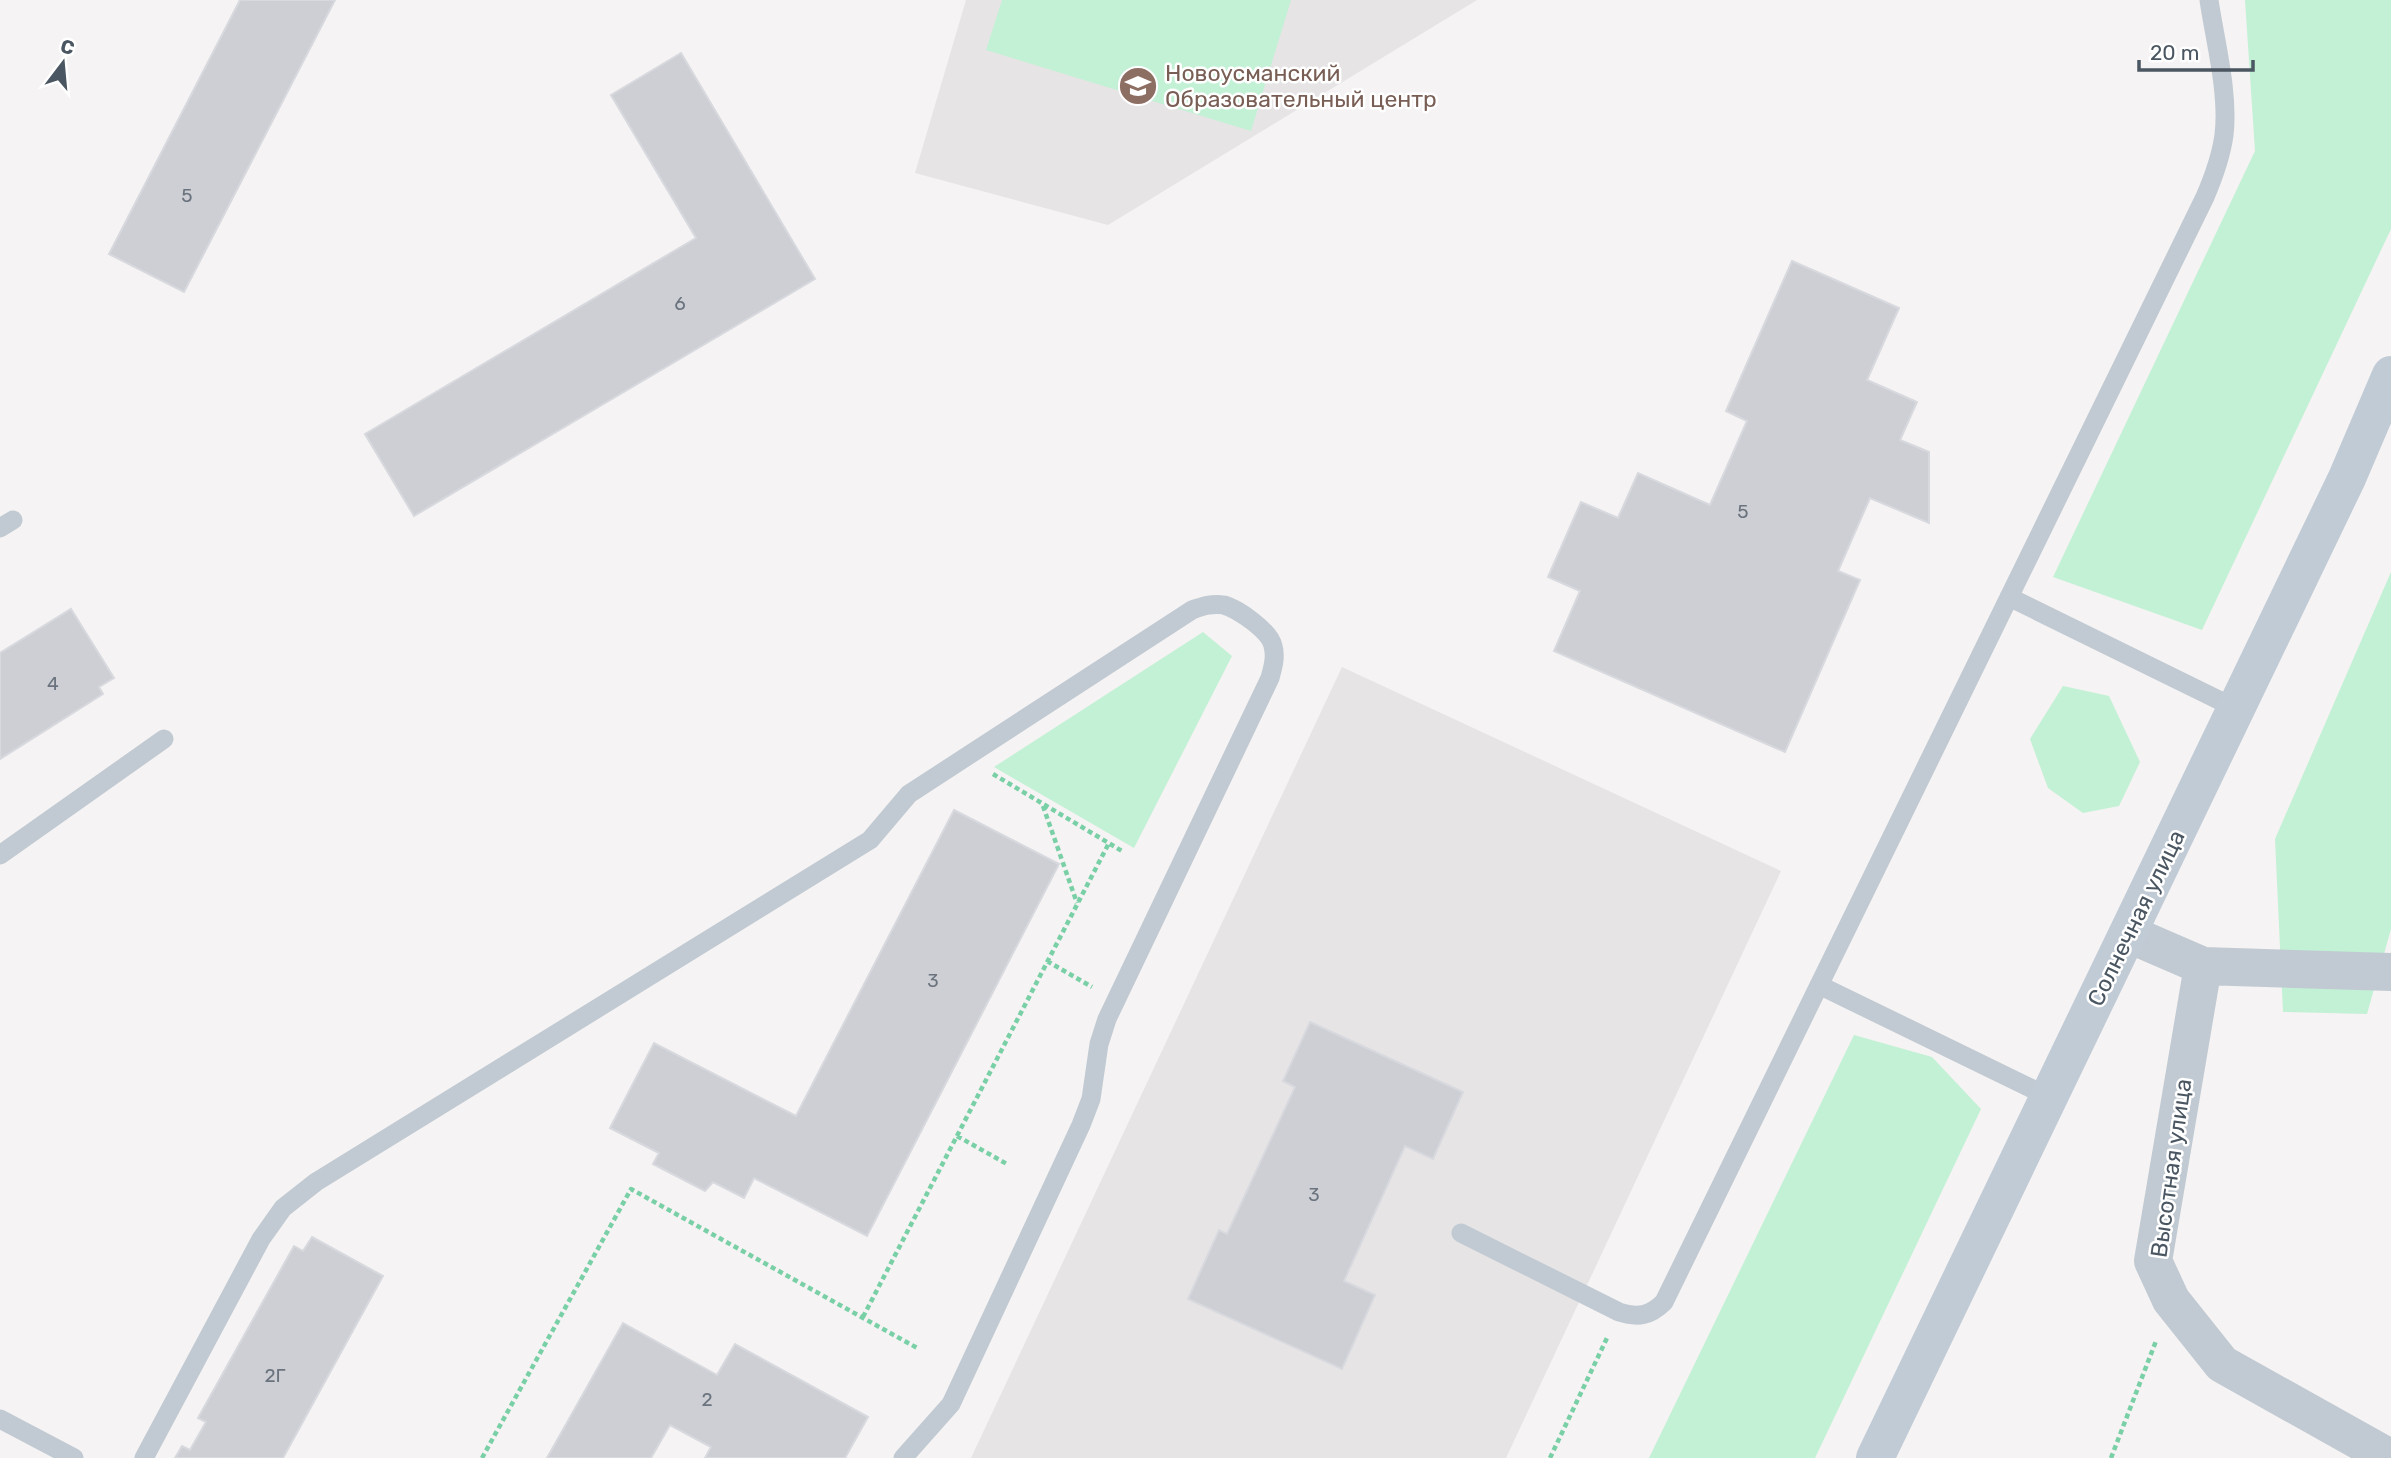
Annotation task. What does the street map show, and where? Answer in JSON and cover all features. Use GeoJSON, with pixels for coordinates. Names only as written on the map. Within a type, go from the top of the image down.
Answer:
{"type":"FeatureCollection","features":[{"type":"Feature","properties":{"kind":"street","name":"Солнечная улица"},"geometry":{"type":"LineString","coordinates":[[1875,1458],[2347,478],[2391,375]]}},
{"type":"Feature","properties":{"kind":"street"},"geometry":{"type":"LineString","coordinates":[[2129,934],[2203,966],[2391,972]]}},
{"type":"Feature","properties":{"kind":"street","name":"Высотная улица"},"geometry":{"type":"LineString","coordinates":[[2203,966],[2153,1261],[2171,1300],[2222,1364],[2390,1458]]}},
{"type":"Feature","properties":{"kind":"lane"},"geometry":{"type":"LineString","coordinates":[[1461,1233],[1619,1312],[1634,1317],[1653,1313],[1664,1301],[2205,197],[2218,164],[2224,132],[2223,93],[2209,0]]}},
{"type":"Feature","properties":{"kind":"lane"},"geometry":{"type":"LineString","coordinates":[[2009,597],[2236,709]]}},
{"type":"Feature","properties":{"kind":"lane"},"geometry":{"type":"LineString","coordinates":[[144,1458],[261,1239],[283,1208],[340,1168],[870,840],[909,794],[1192,610],[1208,604],[1225,606],[1240,613],[1262,630],[1273,643],[1274,661],[1270,678],[1107,1019],[1099,1044],[1091,1099],[1081,1125],[951,1404],[903,1458]]}},
{"type":"Feature","properties":{"kind":"lane"},"geometry":{"type":"LineString","coordinates":[[0,855],[164,739]]}},
{"type":"Feature","properties":{"kind":"lane"},"geometry":{"type":"LineString","coordinates":[[1819,985],[2049,1097]]}},
{"type":"Feature","properties":{"kind":"lane"},"geometry":{"type":"LineString","coordinates":[[0,1419],[74,1458]]}},
{"type":"Feature","properties":{"kind":"path"},"geometry":{"type":"LineString","coordinates":[[966,757],[1122,851]]}},
{"type":"Feature","properties":{"kind":"path"},"geometry":{"type":"LineString","coordinates":[[1043,805],[1077,904]]}},
{"type":"Feature","properties":{"kind":"path"},"geometry":{"type":"LineString","coordinates":[[863,1317],[1109,844]]}},
{"type":"Feature","properties":{"kind":"path"},"geometry":{"type":"LineString","coordinates":[[1047,961],[1092,987]]}},
{"type":"Feature","properties":{"kind":"path"},"geometry":{"type":"LineString","coordinates":[[957,1136],[1007,1164]]}},
{"type":"Feature","properties":{"kind":"path"},"geometry":{"type":"LineString","coordinates":[[482,1458],[631,1189],[919,1349]]}},
{"type":"Feature","properties":{"kind":"path"},"geometry":{"type":"LineString","coordinates":[[2110,1458],[2171,1300]]}},
{"type":"Feature","properties":{"kind":"path"},"geometry":{"type":"LineString","coordinates":[[1550,1458],[1619,1312]]}},
{"type":"Feature","properties":{"kind":"shaded area","name":"Новоусманский Образовательный центр"},"geometry":{"type":"Polygon","coordinates":[[[966,0],[1477,0],[1108,225],[915,173],[966,0]]]}},
{"type":"Feature","properties":{"kind":"shaded area"},"geometry":{"type":"Polygon","coordinates":[[[1342,667],[1781,871],[1506,1458],[971,1458],[1342,667]]]}},
{"type":"Feature","properties":{"kind":"green space"},"geometry":{"type":"Polygon","coordinates":[[[1002,0],[1291,0],[1251,131],[986,50],[1002,0]]]}},
{"type":"Feature","properties":{"kind":"green space"},"geometry":{"type":"Polygon","coordinates":[[[2245,0],[2391,0],[2391,229],[2202,630],[2053,577],[2255,151],[2245,0]]]}},
{"type":"Feature","properties":{"kind":"green space"},"geometry":{"type":"Polygon","coordinates":[[[2391,572],[2391,929],[2367,1014],[2283,1012],[2275,839],[2391,572]]]}},
{"type":"Feature","properties":{"kind":"green space"},"geometry":{"type":"Polygon","coordinates":[[[1203,632],[1232,656],[1134,848],[994,767],[1203,632]]]}},
{"type":"Feature","properties":{"kind":"green space"},"geometry":{"type":"Polygon","coordinates":[[[2063,686],[2109,696],[2140,762],[2119,806],[2083,813],[2048,788],[2030,739],[2063,686]]]}},
{"type":"Feature","properties":{"kind":"green space"},"geometry":{"type":"Polygon","coordinates":[[[1854,1035],[1932,1057],[1981,1109],[1815,1458],[1649,1458],[1854,1035]]]}},
{"type":"Feature","properties":{"kind":"building"},"geometry":{"type":"Polygon","coordinates":[[[240,0],[335,0],[184,292],[109,254],[240,0]]]}},
{"type":"Feature","properties":{"kind":"building"},"geometry":{"type":"Polygon","coordinates":[[[681,53],[815,279],[414,516],[365,434],[696,238],[611,95],[681,53]]]}},
{"type":"Feature","properties":{"kind":"building"},"geometry":{"type":"Polygon","coordinates":[[[1792,261],[1899,308],[1867,380],[1917,402],[1900,440],[1929,452],[1929,523],[1870,498],[1838,571],[1860,580],[1785,752],[1554,651],[1580,591],[1548,577],[1581,502],[1618,518],[1638,473],[1710,505],[1747,421],[1726,411],[1792,261]]]}},
{"type":"Feature","properties":{"kind":"building"},"geometry":{"type":"Polygon","coordinates":[[[71,609],[114,678],[99,687],[103,694],[0,759],[0,653],[71,609]]]}},
{"type":"Feature","properties":{"kind":"building"},"geometry":{"type":"Polygon","coordinates":[[[954,810],[1059,864],[867,1236],[754,1178],[744,1198],[713,1182],[705,1191],[653,1164],[659,1153],[610,1128],[654,1043],[796,1116],[954,810]]]}},
{"type":"Feature","properties":{"kind":"building"},"geometry":{"type":"Polygon","coordinates":[[[1310,1022],[1463,1092],[1433,1159],[1405,1146],[1344,1281],[1375,1295],[1342,1369],[1188,1299],[1219,1230],[1227,1234],[1295,1087],[1283,1081],[1310,1022]]]}},
{"type":"Feature","properties":{"kind":"building"},"geometry":{"type":"Polygon","coordinates":[[[312,1237],[383,1276],[283,1458],[175,1458],[182,1446],[190,1450],[206,1422],[198,1418],[294,1246],[303,1251],[312,1237]]]}},
{"type":"Feature","properties":{"kind":"building"},"geometry":{"type":"Polygon","coordinates":[[[623,1323],[717,1375],[735,1344],[868,1417],[845,1458],[705,1458],[711,1447],[670,1425],[651,1458],[547,1458],[623,1323]]]}},
{"type":"Feature","properties":{"kind":"place","name":"Новоусманский Образовательный центр"},"geometry":{"type":"Point","coordinates":[1138,86]}}]}
